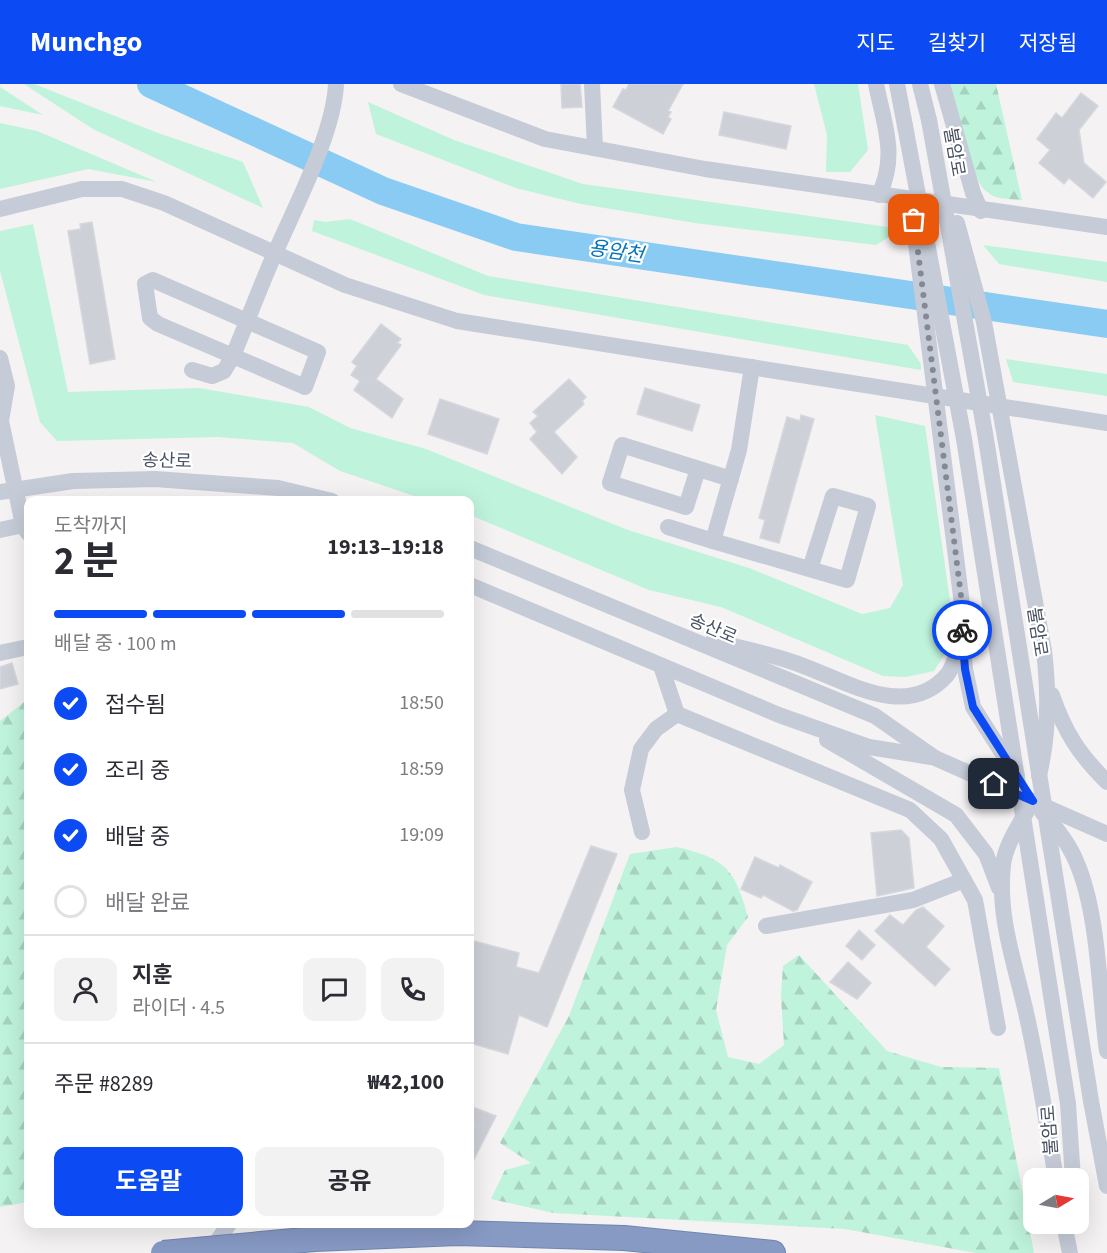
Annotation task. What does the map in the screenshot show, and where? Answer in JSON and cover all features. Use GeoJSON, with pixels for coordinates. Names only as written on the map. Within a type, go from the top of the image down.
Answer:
{"type":"FeatureCollection","features":[{"type":"Feature","properties":{"kind":"highway"},"geometry":{"type":"LineString","coordinates":[[163,1253],[315,1239],[457,1233],[624,1238],[773,1253]]}},
{"type":"Feature","properties":{"kind":"street"},"geometry":{"type":"LineString","coordinates":[[401,84],[545,139],[705,169],[981,211],[1107,227]]}},
{"type":"Feature","properties":{"kind":"street"},"geometry":{"type":"LineString","coordinates":[[592,84],[595,148]]}},
{"type":"Feature","properties":{"kind":"street"},"geometry":{"type":"LineString","coordinates":[[876,84],[891,158],[887,178],[879,195]]}},
{"type":"Feature","properties":{"kind":"street","name":"불암로"},"geometry":{"type":"LineString","coordinates":[[897,84],[964,439],[1068,1104],[1072,1168]]}},
{"type":"Feature","properties":{"kind":"street","name":"불암로"},"geometry":{"type":"LineString","coordinates":[[920,84],[929,120],[986,433],[1091,1101],[1107,1186]]}},
{"type":"Feature","properties":{"kind":"street"},"geometry":{"type":"LineString","coordinates":[[942,84],[973,193],[981,211]]}},
{"type":"Feature","properties":{"kind":"street"},"geometry":{"type":"LineString","coordinates":[[192,370],[212,375],[224,371],[233,356],[322,141],[336,86]]}},
{"type":"Feature","properties":{"kind":"street"},"geometry":{"type":"LineString","coordinates":[[929,120],[984,322],[1048,682],[1045,749],[1033,801],[1014,833],[1003,862],[1002,897],[1007,943],[1027,1016],[1054,1168]]}},
{"type":"Feature","properties":{"kind":"street"},"geometry":{"type":"LineString","coordinates":[[905,126],[915,243],[963,612],[962,638],[965,669],[973,707],[1033,801],[1059,831],[1076,861],[1091,912],[1107,1051]]}},
{"type":"Feature","properties":{"kind":"street"},"geometry":{"type":"LineString","coordinates":[[0,209],[82,189],[122,189],[164,203],[345,285],[458,321],[1107,423]]}},
{"type":"Feature","properties":{"kind":"street"},"geometry":{"type":"LineString","coordinates":[[153,279],[247,321],[318,352],[305,387],[158,324],[150,318],[145,284],[153,279]]}},
{"type":"Feature","properties":{"kind":"street"},"geometry":{"type":"LineString","coordinates":[[0,358],[7,386],[1,421],[7,490],[24,522]]}},
{"type":"Feature","properties":{"kind":"street"},"geometry":{"type":"LineString","coordinates":[[713,541],[739,450],[752,367]]}},
{"type":"Feature","properties":{"kind":"street"},"geometry":{"type":"LineString","coordinates":[[698,469],[686,507],[610,483],[622,445],[731,479]]}},
{"type":"Feature","properties":{"kind":"street","name":"송산로"},"geometry":{"type":"LineString","coordinates":[[7,490],[74,481],[156,479],[278,488],[311,496]]}},
{"type":"Feature","properties":{"kind":"street"},"geometry":{"type":"LineString","coordinates":[[669,527],[713,541],[847,580],[868,506],[833,496],[810,569]]}},
{"type":"Feature","properties":{"kind":"street"},"geometry":{"type":"LineString","coordinates":[[0,530],[24,528]]}},
{"type":"Feature","properties":{"kind":"street","name":"송산로"},"geometry":{"type":"LineString","coordinates":[[474,550],[875,716],[935,758],[1107,834]]}},
{"type":"Feature","properties":{"kind":"street","name":"송산로"},"geometry":{"type":"LineString","coordinates":[[474,587],[661,666],[868,747],[935,758]]}},
{"type":"Feature","properties":{"kind":"street"},"geometry":{"type":"LineString","coordinates":[[648,623],[804,666],[858,689],[890,697],[922,693],[948,675],[962,638]]}},
{"type":"Feature","properties":{"kind":"street"},"geometry":{"type":"LineString","coordinates":[[0,653],[24,647]]}},
{"type":"Feature","properties":{"kind":"street"},"geometry":{"type":"LineString","coordinates":[[661,666],[677,714],[910,810],[941,839],[975,900],[998,1028]]}},
{"type":"Feature","properties":{"kind":"street"},"geometry":{"type":"LineString","coordinates":[[1048,682],[1062,724],[1080,754],[1107,782]]}},
{"type":"Feature","properties":{"kind":"street"},"geometry":{"type":"LineString","coordinates":[[642,832],[632,790],[641,749],[656,729],[677,714]]}},
{"type":"Feature","properties":{"kind":"street"},"geometry":{"type":"LineString","coordinates":[[793,719],[956,815],[986,854],[1002,897]]}},
{"type":"Feature","properties":{"kind":"street"},"geometry":{"type":"LineString","coordinates":[[766,926],[913,900],[964,880]]}},
{"type":"Feature","properties":{"kind":"street"},"geometry":{"type":"LineString","coordinates":[[1103,1018],[1107,993]]}},
{"type":"Feature","properties":{"kind":"street"},"geometry":{"type":"LineString","coordinates":[[208,1253],[226,1228]]}},
{"type":"Feature","properties":{"kind":"street"},"geometry":{"type":"LineString","coordinates":[[1066,1234],[1070,1253]]}},
{"type":"Feature","properties":{"kind":"street"},"geometry":{"type":"LineString","coordinates":[[1076,1234],[1077,1253]]}},
{"type":"Feature","properties":{"kind":"green space"},"geometry":{"type":"Polygon","coordinates":[[[24,84],[34,84],[158,133],[243,162],[263,208],[93,129],[24,84]]]}},
{"type":"Feature","properties":{"kind":"green space"},"geometry":{"type":"Polygon","coordinates":[[[814,84],[858,84],[868,150],[850,172],[826,172],[827,135],[814,84]]]}},
{"type":"Feature","properties":{"kind":"green space"},"geometry":{"type":"Polygon","coordinates":[[[950,84],[996,84],[1022,200],[994,196],[981,184],[965,141],[950,84]]]}},
{"type":"Feature","properties":{"kind":"green space"},"geometry":{"type":"Polygon","coordinates":[[[0,87],[43,115],[0,106],[0,87]]]}},
{"type":"Feature","properties":{"kind":"green space"},"geometry":{"type":"Polygon","coordinates":[[[368,102],[454,140],[583,184],[902,229],[876,245],[695,223],[581,204],[516,188],[376,134],[368,102]]]}},
{"type":"Feature","properties":{"kind":"green space"},"geometry":{"type":"Polygon","coordinates":[[[0,123],[37,131],[157,182],[88,169],[0,189],[0,123]]]}},
{"type":"Feature","properties":{"kind":"green space"},"geometry":{"type":"Polygon","coordinates":[[[350,219],[488,276],[908,345],[921,364],[921,370],[484,295],[312,231],[314,220],[325,222],[350,219]]]}},
{"type":"Feature","properties":{"kind":"green space"},"geometry":{"type":"Polygon","coordinates":[[[33,224],[68,392],[199,388],[309,407],[350,428],[426,449],[628,530],[749,568],[862,614],[890,608],[903,585],[875,415],[925,426],[954,629],[946,652],[934,671],[906,677],[883,676],[721,607],[649,590],[474,517],[474,496],[414,496],[340,471],[293,443],[218,437],[57,441],[40,422],[0,271],[0,231],[33,224]]]}},
{"type":"Feature","properties":{"kind":"green space"},"geometry":{"type":"Polygon","coordinates":[[[983,245],[1107,262],[1107,282],[999,264],[983,245]]]}},
{"type":"Feature","properties":{"kind":"green space"},"geometry":{"type":"Polygon","coordinates":[[[1006,359],[1107,374],[1107,396],[1013,382],[1006,359]]]}},
{"type":"Feature","properties":{"kind":"green space"},"geometry":{"type":"Polygon","coordinates":[[[24,702],[24,1203],[0,1207],[0,721],[24,702]]]}},
{"type":"Feature","properties":{"kind":"green space"},"geometry":{"type":"Polygon","coordinates":[[[677,847],[707,856],[726,868],[733,877],[748,917],[727,945],[716,1010],[728,1057],[759,1064],[784,1045],[781,996],[783,966],[799,955],[887,1051],[941,1067],[999,1068],[1023,1195],[1023,1234],[1030,1234],[1034,1253],[976,1253],[845,1229],[554,1213],[491,1199],[505,1170],[531,1163],[500,1143],[569,1016],[630,854],[677,847]]]}},
{"type":"Feature","properties":{"kind":"building"},"geometry":{"type":"Polygon","coordinates":[[[561,84],[580,84],[582,107],[562,108],[561,84]]]}},
{"type":"Feature","properties":{"kind":"building"},"geometry":{"type":"Polygon","coordinates":[[[629,84],[683,84],[668,111],[671,112],[668,117],[671,119],[663,134],[613,107],[623,89],[626,90],[629,84]]]}},
{"type":"Feature","properties":{"kind":"building"},"geometry":{"type":"Polygon","coordinates":[[[1081,93],[1098,106],[1079,130],[1084,163],[1106,182],[1093,198],[1069,178],[1064,184],[1039,163],[1050,150],[1037,139],[1056,113],[1062,118],[1081,93]]]}},
{"type":"Feature","properties":{"kind":"building"},"geometry":{"type":"Polygon","coordinates":[[[724,112],[791,126],[786,149],[719,135],[724,112]]]}},
{"type":"Feature","properties":{"kind":"building"},"geometry":{"type":"Polygon","coordinates":[[[92,222],[115,359],[90,364],[68,231],[81,229],[80,224],[92,222]]]}},
{"type":"Feature","properties":{"kind":"building"},"geometry":{"type":"Polygon","coordinates":[[[381,324],[401,339],[397,343],[401,345],[376,379],[403,399],[392,418],[354,390],[360,381],[351,375],[357,366],[352,362],[381,324]]]}},
{"type":"Feature","properties":{"kind":"building"},"geometry":{"type":"Polygon","coordinates":[[[569,379],[586,397],[582,401],[584,404],[554,432],[577,457],[562,474],[530,439],[537,432],[530,423],[538,416],[533,412],[569,379]]]}},
{"type":"Feature","properties":{"kind":"building"},"geometry":{"type":"Polygon","coordinates":[[[645,388],[700,405],[692,431],[637,414],[645,388]]]}},
{"type":"Feature","properties":{"kind":"building"},"geometry":{"type":"Polygon","coordinates":[[[440,399],[499,419],[487,454],[428,434],[440,399]]]}},
{"type":"Feature","properties":{"kind":"building"},"geometry":{"type":"Polygon","coordinates":[[[801,415],[814,419],[779,543],[760,538],[765,520],[759,518],[787,417],[800,421],[801,415]]]}},
{"type":"Feature","properties":{"kind":"building"},"geometry":{"type":"Polygon","coordinates":[[[12,663],[18,684],[0,689],[0,667],[12,663]]]}},
{"type":"Feature","properties":{"kind":"building"},"geometry":{"type":"Polygon","coordinates":[[[901,830],[909,838],[914,888],[877,896],[871,833],[901,830]]]}},
{"type":"Feature","properties":{"kind":"building"},"geometry":{"type":"Polygon","coordinates":[[[591,846],[617,854],[547,1027],[519,1015],[508,1054],[474,1044],[474,941],[519,953],[516,967],[539,973],[591,846]]]}},
{"type":"Feature","properties":{"kind":"building"},"geometry":{"type":"Polygon","coordinates":[[[755,857],[779,868],[780,865],[812,882],[797,910],[793,911],[763,895],[761,898],[741,889],[755,857]]]}},
{"type":"Feature","properties":{"kind":"building"},"geometry":{"type":"Polygon","coordinates":[[[923,907],[944,926],[926,947],[950,969],[935,986],[875,931],[890,915],[903,925],[916,910],[923,907]]]}},
{"type":"Feature","properties":{"kind":"building"},"geometry":{"type":"Polygon","coordinates":[[[859,930],[875,945],[862,960],[846,946],[859,930]]]}},
{"type":"Feature","properties":{"kind":"building"},"geometry":{"type":"Polygon","coordinates":[[[848,962],[871,983],[857,999],[830,982],[848,962]]]}},
{"type":"Feature","properties":{"kind":"building"},"geometry":{"type":"Polygon","coordinates":[[[474,1108],[496,1116],[474,1159],[474,1127],[474,1108]]]}},
{"type":"Feature","properties":{"kind":"waterway","name":"용암천"},"geometry":{"type":"LineString","coordinates":[[151,84],[383,191],[516,237],[1107,324]]}},
{"type":"Feature","properties":{"kind":"way so far"},"geometry":{"type":"LineString","coordinates":[[914,220],[915,243],[963,612],[962,630]]}},
{"type":"Feature","properties":{"kind":"route"},"geometry":{"type":"LineString","coordinates":[[962,630],[965,669],[973,707],[1033,801],[994,784]]}}]}
